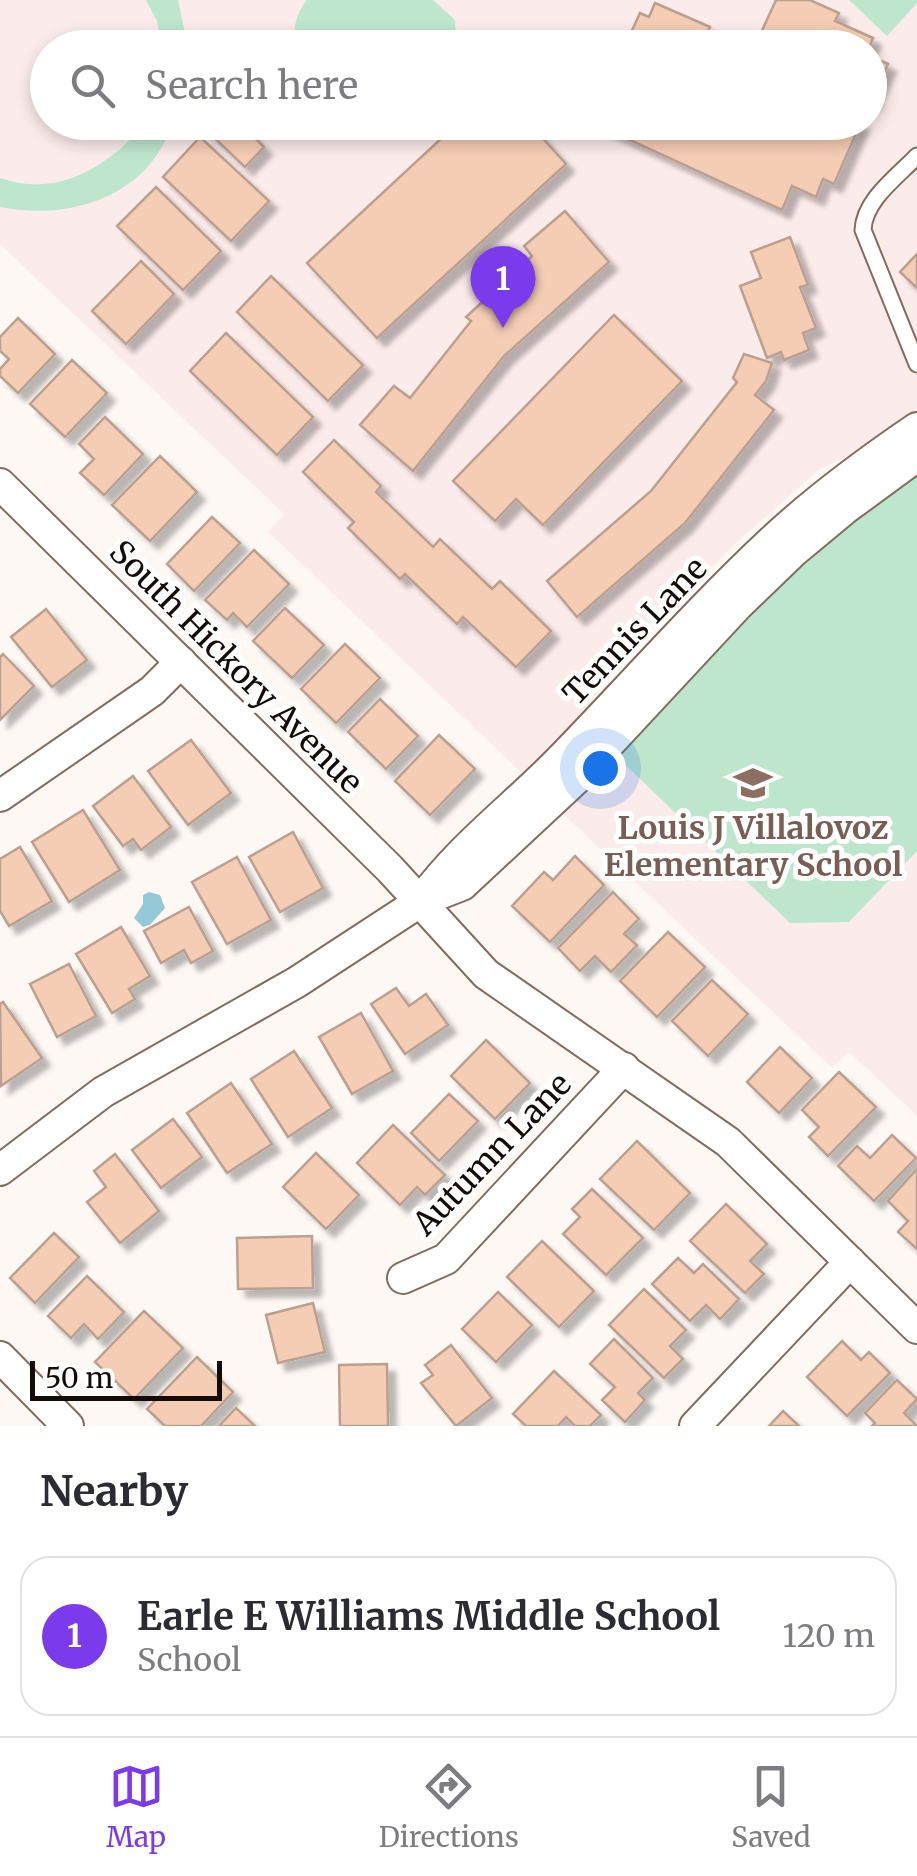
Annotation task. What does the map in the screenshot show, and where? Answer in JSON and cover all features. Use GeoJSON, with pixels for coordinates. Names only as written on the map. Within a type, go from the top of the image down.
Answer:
{"type":"FeatureCollection","features":[{"type":"Feature","properties":{"kind":"street","name":"Tennis Lane"},"geometry":{"type":"LineString","coordinates":[[422,901],[447,865],[538,782],[774,539],[830,491],[917,428]]}},
{"type":"Feature","properties":{"kind":"street","name":"Tennis Lane"},"geometry":{"type":"LineString","coordinates":[[0,1170],[103,1092],[297,982],[422,901],[462,885],[520,834],[793,552],[917,456]]}},
{"type":"Feature","properties":{"kind":"street","name":"South Hickory Avenue"},"geometry":{"type":"LineString","coordinates":[[0,484],[422,901],[486,974],[728,1142],[917,1328]]}},
{"type":"Feature","properties":{"kind":"street"},"geometry":{"type":"LineString","coordinates":[[0,796],[152,691],[181,662]]}},
{"type":"Feature","properties":{"kind":"street","name":"Autumn Lane"},"geometry":{"type":"LineString","coordinates":[[403,1278],[446,1258],[624,1068]]}},
{"type":"Feature","properties":{"kind":"street"},"geometry":{"type":"LineString","coordinates":[[695,1426],[850,1262]]}},
{"type":"Feature","properties":{"kind":"street"},"geometry":{"type":"LineString","coordinates":[[0,1357],[68,1426]]}},
{"type":"Feature","properties":{"kind":"lane"},"geometry":{"type":"LineString","coordinates":[[917,156],[864,217],[864,230],[917,364]]}},
{"type":"Feature","properties":{"kind":"shaded area"},"geometry":{"type":"Polygon","coordinates":[[[0,0],[917,0],[917,412],[858,452],[821,468],[736,543],[605,677],[587,710],[524,775],[268,532],[284,514],[0,244],[0,0]]]}},
{"type":"Feature","properties":{"kind":"shaded area","name":"Louis J Villalovoz Elementary School"},"geometry":{"type":"Polygon","coordinates":[[[917,474],[917,1116],[849,1052],[832,1068],[561,812],[783,581],[917,474]]]}},
{"type":"Feature","properties":{"kind":"green space"},"geometry":{"type":"Polygon","coordinates":[[[146,0],[178,0],[184,30],[159,30],[146,0]]]}},
{"type":"Feature","properties":{"kind":"green space"},"geometry":{"type":"Polygon","coordinates":[[[307,0],[433,0],[455,20],[455,30],[295,30],[307,0]]]}},
{"type":"Feature","properties":{"kind":"green space"},"geometry":{"type":"Polygon","coordinates":[[[849,0],[917,0],[887,36],[887,30],[881,30],[849,0]]]}},
{"type":"Feature","properties":{"kind":"green space"},"geometry":{"type":"Polygon","coordinates":[[[130,140],[165,140],[146,169],[96,201],[59,210],[0,207],[0,178],[43,184],[63,181],[116,152],[130,140]]]}},
{"type":"Feature","properties":{"kind":"green space","name":"Louis J Villalovoz Elementary School"},"geometry":{"type":"Polygon","coordinates":[[[917,474],[917,851],[849,922],[790,923],[615,755],[808,557],[917,474]]]}},
{"type":"Feature","properties":{"kind":"water"},"geometry":{"type":"Polygon","coordinates":[[[143,895],[160,895],[165,908],[150,925],[143,927],[134,918],[143,904],[143,895]]]}},
{"type":"Feature","properties":{"kind":"building"},"geometry":{"type":"Polygon","coordinates":[[[776,0],[810,0],[839,13],[835,21],[855,30],[762,30],[776,0]]]}},
{"type":"Feature","properties":{"kind":"building"},"geometry":{"type":"Polygon","coordinates":[[[655,3],[710,27],[632,30],[640,13],[649,17],[655,3]]]}},
{"type":"Feature","properties":{"kind":"building"},"geometry":{"type":"Polygon","coordinates":[[[197,140],[203,140],[269,201],[231,241],[163,177],[197,140]]]}},
{"type":"Feature","properties":{"kind":"building"},"geometry":{"type":"Polygon","coordinates":[[[217,140],[257,140],[264,147],[245,167],[217,140]]]}},
{"type":"Feature","properties":{"kind":"building"},"geometry":{"type":"Polygon","coordinates":[[[440,140],[544,140],[566,164],[377,338],[307,263],[440,140]]]}},
{"type":"Feature","properties":{"kind":"building"},"geometry":{"type":"Polygon","coordinates":[[[630,140],[853,140],[834,184],[823,179],[816,197],[792,186],[782,210],[630,140]]]}},
{"type":"Feature","properties":{"kind":"building"},"geometry":{"type":"Polygon","coordinates":[[[156,187],[221,251],[183,290],[117,226],[156,187]]]}},
{"type":"Feature","properties":{"kind":"building"},"geometry":{"type":"Polygon","coordinates":[[[565,211],[609,262],[504,356],[413,471],[360,425],[394,386],[410,398],[471,321],[466,317],[532,256],[524,246],[565,211]]]}},
{"type":"Feature","properties":{"kind":"building"},"geometry":{"type":"Polygon","coordinates":[[[790,237],[808,285],[800,287],[816,328],[803,333],[809,350],[784,360],[781,352],[767,358],[740,286],[761,278],[751,252],[790,237]]]}},
{"type":"Feature","properties":{"kind":"building"},"geometry":{"type":"Polygon","coordinates":[[[917,254],[917,288],[900,272],[917,254]]]}},
{"type":"Feature","properties":{"kind":"building"},"geometry":{"type":"Polygon","coordinates":[[[141,261],[174,294],[126,344],[92,311],[141,261]]]}},
{"type":"Feature","properties":{"kind":"building"},"geometry":{"type":"Polygon","coordinates":[[[271,276],[363,365],[328,401],[237,312],[271,276]]]}},
{"type":"Feature","properties":{"kind":"building"},"geometry":{"type":"Polygon","coordinates":[[[614,315],[682,381],[543,525],[516,499],[495,521],[453,481],[614,315]]]}},
{"type":"Feature","properties":{"kind":"building"},"geometry":{"type":"Polygon","coordinates":[[[18,318],[55,354],[18,393],[0,376],[0,369],[9,359],[0,351],[0,337],[18,318]]]}},
{"type":"Feature","properties":{"kind":"building"},"geometry":{"type":"Polygon","coordinates":[[[226,333],[313,417],[277,455],[190,371],[226,333]]]}},
{"type":"Feature","properties":{"kind":"building"},"geometry":{"type":"Polygon","coordinates":[[[744,354],[772,363],[766,381],[755,395],[774,410],[685,523],[577,617],[547,581],[651,491],[737,382],[733,378],[744,354]]]}},
{"type":"Feature","properties":{"kind":"building"},"geometry":{"type":"Polygon","coordinates":[[[72,360],[107,393],[65,437],[30,404],[72,360]]]}},
{"type":"Feature","properties":{"kind":"building"},"geometry":{"type":"Polygon","coordinates":[[[105,417],[143,454],[104,495],[80,473],[94,459],[79,444],[105,417]]]}},
{"type":"Feature","properties":{"kind":"building"},"geometry":{"type":"Polygon","coordinates":[[[334,440],[381,486],[376,492],[433,547],[440,539],[492,589],[500,581],[551,631],[516,667],[463,617],[457,624],[405,574],[400,579],[348,528],[354,522],[303,472],[334,440]]]}},
{"type":"Feature","properties":{"kind":"building"},"geometry":{"type":"Polygon","coordinates":[[[160,456],[197,492],[150,541],[112,505],[160,456]]]}},
{"type":"Feature","properties":{"kind":"building"},"geometry":{"type":"Polygon","coordinates":[[[212,517],[240,543],[194,591],[167,564],[212,517]]]}},
{"type":"Feature","properties":{"kind":"building"},"geometry":{"type":"Polygon","coordinates":[[[254,550],[289,584],[247,627],[233,613],[227,620],[205,600],[254,550]]]}},
{"type":"Feature","properties":{"kind":"building"},"geometry":{"type":"Polygon","coordinates":[[[285,608],[324,645],[292,678],[253,641],[285,608]]]}},
{"type":"Feature","properties":{"kind":"building"},"geometry":{"type":"Polygon","coordinates":[[[46,609],[87,660],[52,687],[11,637],[46,609]]]}},
{"type":"Feature","properties":{"kind":"building"},"geometry":{"type":"Polygon","coordinates":[[[345,644],[380,678],[336,723],[301,689],[345,644]]]}},
{"type":"Feature","properties":{"kind":"building"},"geometry":{"type":"Polygon","coordinates":[[[3,654],[34,686],[0,720],[0,657],[3,654]]]}},
{"type":"Feature","properties":{"kind":"building"},"geometry":{"type":"Polygon","coordinates":[[[380,699],[418,736],[386,769],[348,732],[380,699]]]}},
{"type":"Feature","properties":{"kind":"building"},"geometry":{"type":"Polygon","coordinates":[[[439,735],[475,769],[430,815],[395,781],[439,735]]]}},
{"type":"Feature","properties":{"kind":"building"},"geometry":{"type":"Polygon","coordinates":[[[191,740],[231,793],[188,825],[148,771],[191,740]]]}},
{"type":"Feature","properties":{"kind":"building"},"geometry":{"type":"Polygon","coordinates":[[[133,776],[171,827],[141,850],[133,839],[123,846],[93,806],[133,776]]]}},
{"type":"Feature","properties":{"kind":"building"},"geometry":{"type":"Polygon","coordinates":[[[83,810],[120,870],[69,902],[32,842],[83,810]]]}},
{"type":"Feature","properties":{"kind":"building"},"geometry":{"type":"Polygon","coordinates":[[[293,832],[323,888],[280,912],[249,857],[293,832]]]}},
{"type":"Feature","properties":{"kind":"building"},"geometry":{"type":"Polygon","coordinates":[[[20,847],[52,901],[9,926],[0,911],[0,859],[20,847]]]}},
{"type":"Feature","properties":{"kind":"building"},"geometry":{"type":"Polygon","coordinates":[[[575,856],[604,885],[550,942],[512,906],[544,872],[553,880],[575,856]]]}},
{"type":"Feature","properties":{"kind":"building"},"geometry":{"type":"Polygon","coordinates":[[[237,857],[271,920],[227,944],[192,882],[237,857]]]}},
{"type":"Feature","properties":{"kind":"building"},"geometry":{"type":"Polygon","coordinates":[[[613,892],[639,919],[624,934],[637,945],[611,972],[595,956],[580,971],[558,948],[613,892]]]}},
{"type":"Feature","properties":{"kind":"building"},"geometry":{"type":"Polygon","coordinates":[[[189,907],[213,951],[191,963],[184,950],[161,963],[144,931],[189,907]]]}},
{"type":"Feature","properties":{"kind":"building"},"geometry":{"type":"Polygon","coordinates":[[[121,927],[150,976],[129,989],[135,999],[112,1013],[76,954],[121,927]]]}},
{"type":"Feature","properties":{"kind":"building"},"geometry":{"type":"Polygon","coordinates":[[[668,932],[705,967],[657,1017],[620,981],[668,932]]]}},
{"type":"Feature","properties":{"kind":"building"},"geometry":{"type":"Polygon","coordinates":[[[69,964],[96,1016],[57,1037],[30,984],[69,964]]]}},
{"type":"Feature","properties":{"kind":"building"},"geometry":{"type":"Polygon","coordinates":[[[712,980],[748,1014],[708,1056],[672,1021],[712,980]]]}},
{"type":"Feature","properties":{"kind":"building"},"geometry":{"type":"Polygon","coordinates":[[[396,988],[409,1006],[426,994],[448,1025],[405,1054],[371,1004],[396,988]]]}},
{"type":"Feature","properties":{"kind":"building"},"geometry":{"type":"Polygon","coordinates":[[[3,1002],[42,1058],[1,1086],[0,1004],[3,1002]]]}},
{"type":"Feature","properties":{"kind":"building"},"geometry":{"type":"Polygon","coordinates":[[[361,1013],[393,1071],[352,1094],[319,1037],[361,1013]]]}},
{"type":"Feature","properties":{"kind":"building"},"geometry":{"type":"Polygon","coordinates":[[[486,1040],[530,1083],[495,1119],[451,1076],[486,1040]]]}},
{"type":"Feature","properties":{"kind":"building"},"geometry":{"type":"Polygon","coordinates":[[[780,1047],[812,1078],[779,1113],[747,1082],[780,1047]]]}},
{"type":"Feature","properties":{"kind":"building"},"geometry":{"type":"Polygon","coordinates":[[[294,1051],[332,1108],[288,1137],[251,1079],[294,1051]]]}},
{"type":"Feature","properties":{"kind":"building"},"geometry":{"type":"Polygon","coordinates":[[[839,1072],[876,1107],[828,1156],[809,1137],[819,1127],[802,1110],[839,1072]]]}},
{"type":"Feature","properties":{"kind":"building"},"geometry":{"type":"Polygon","coordinates":[[[231,1083],[272,1144],[227,1173],[187,1113],[231,1083]]]}},
{"type":"Feature","properties":{"kind":"building"},"geometry":{"type":"Polygon","coordinates":[[[449,1094],[478,1121],[439,1161],[411,1133],[449,1094]]]}},
{"type":"Feature","properties":{"kind":"building"},"geometry":{"type":"Polygon","coordinates":[[[173,1119],[202,1157],[161,1188],[132,1150],[173,1119]]]}},
{"type":"Feature","properties":{"kind":"building"},"geometry":{"type":"Polygon","coordinates":[[[393,1125],[445,1175],[425,1195],[417,1187],[400,1205],[357,1163],[393,1125]]]}},
{"type":"Feature","properties":{"kind":"building"},"geometry":{"type":"Polygon","coordinates":[[[892,1135],[916,1158],[874,1201],[838,1166],[857,1146],[870,1158],[892,1135]]]}},
{"type":"Feature","properties":{"kind":"building"},"geometry":{"type":"Polygon","coordinates":[[[637,1141],[690,1193],[654,1230],[600,1179],[637,1141]]]}},
{"type":"Feature","properties":{"kind":"building"},"geometry":{"type":"Polygon","coordinates":[[[316,1153],[359,1195],[326,1229],[283,1187],[316,1153]]]}},
{"type":"Feature","properties":{"kind":"building"},"geometry":{"type":"Polygon","coordinates":[[[115,1154],[159,1211],[120,1243],[87,1202],[106,1187],[94,1171],[115,1154]]]}},
{"type":"Feature","properties":{"kind":"building"},"geometry":{"type":"Polygon","coordinates":[[[917,1169],[917,1249],[898,1232],[908,1221],[888,1201],[917,1169]]]}},
{"type":"Feature","properties":{"kind":"building"},"geometry":{"type":"Polygon","coordinates":[[[592,1189],[643,1238],[606,1275],[563,1234],[580,1217],[572,1209],[592,1189]]]}},
{"type":"Feature","properties":{"kind":"building"},"geometry":{"type":"Polygon","coordinates":[[[726,1204],[767,1244],[750,1261],[764,1274],[745,1293],[690,1241],[726,1204]]]}},
{"type":"Feature","properties":{"kind":"building"},"geometry":{"type":"Polygon","coordinates":[[[54,1233],[79,1257],[35,1303],[10,1278],[54,1233]]]}},
{"type":"Feature","properties":{"kind":"building"},"geometry":{"type":"Polygon","coordinates":[[[312,1236],[313,1288],[238,1289],[237,1238],[312,1236]]]}},
{"type":"Feature","properties":{"kind":"building"},"geometry":{"type":"Polygon","coordinates":[[[542,1241],[594,1291],[559,1327],[507,1277],[542,1241]]]}},
{"type":"Feature","properties":{"kind":"building"},"geometry":{"type":"Polygon","coordinates":[[[678,1258],[694,1273],[703,1264],[739,1299],[720,1319],[706,1305],[690,1321],[652,1284],[678,1258]]]}},
{"type":"Feature","properties":{"kind":"building"},"geometry":{"type":"Polygon","coordinates":[[[87,1276],[124,1312],[98,1339],[84,1324],[71,1338],[48,1316],[87,1276]]]}},
{"type":"Feature","properties":{"kind":"building"},"geometry":{"type":"Polygon","coordinates":[[[644,1289],[686,1330],[670,1346],[683,1359],[664,1378],[609,1325],[644,1289]]]}},
{"type":"Feature","properties":{"kind":"building"},"geometry":{"type":"Polygon","coordinates":[[[498,1292],[532,1325],[496,1362],[462,1329],[498,1292]]]}},
{"type":"Feature","properties":{"kind":"building"},"geometry":{"type":"Polygon","coordinates":[[[313,1303],[325,1352],[278,1363],[266,1315],[313,1303]]]}},
{"type":"Feature","properties":{"kind":"building"},"geometry":{"type":"Polygon","coordinates":[[[144,1311],[183,1348],[134,1399],[95,1362],[144,1311]]]}},
{"type":"Feature","properties":{"kind":"building"},"geometry":{"type":"Polygon","coordinates":[[[614,1339],[653,1378],[638,1393],[645,1400],[625,1422],[602,1400],[615,1387],[590,1364],[614,1339]]]}},
{"type":"Feature","properties":{"kind":"building"},"geometry":{"type":"Polygon","coordinates":[[[842,1341],[861,1360],[869,1352],[890,1373],[847,1416],[807,1377],[842,1341]]]}},
{"type":"Feature","properties":{"kind":"building"},"geometry":{"type":"Polygon","coordinates":[[[451,1345],[492,1398],[456,1426],[421,1383],[433,1375],[425,1365],[451,1345]]]}},
{"type":"Feature","properties":{"kind":"building"},"geometry":{"type":"Polygon","coordinates":[[[197,1357],[233,1392],[201,1426],[165,1426],[147,1409],[197,1357]]]}},
{"type":"Feature","properties":{"kind":"building"},"geometry":{"type":"Polygon","coordinates":[[[387,1364],[388,1426],[340,1426],[339,1365],[387,1364]]]}},
{"type":"Feature","properties":{"kind":"building"},"geometry":{"type":"Polygon","coordinates":[[[554,1371],[601,1415],[590,1426],[575,1426],[566,1417],[558,1426],[526,1426],[513,1414],[554,1371]]]}},
{"type":"Feature","properties":{"kind":"building"},"geometry":{"type":"Polygon","coordinates":[[[897,1380],[917,1399],[904,1413],[917,1426],[872,1426],[875,1423],[865,1413],[897,1380]]]}},
{"type":"Feature","properties":{"kind":"building"},"geometry":{"type":"Polygon","coordinates":[[[236,1408],[255,1426],[219,1426],[236,1408]]]}},
{"type":"Feature","properties":{"kind":"building"},"geometry":{"type":"Polygon","coordinates":[[[783,1411],[799,1426],[769,1426],[783,1411]]]}},
{"type":"Feature","properties":{"kind":"place","name":"Earle E Williams Middle School"},"geometry":{"type":"Point","coordinates":[503,328]}},
{"type":"Feature","properties":{"kind":"place","name":"Louis J Villalovoz Elementary School"},"geometry":{"type":"Point","coordinates":[753,783]}}]}
